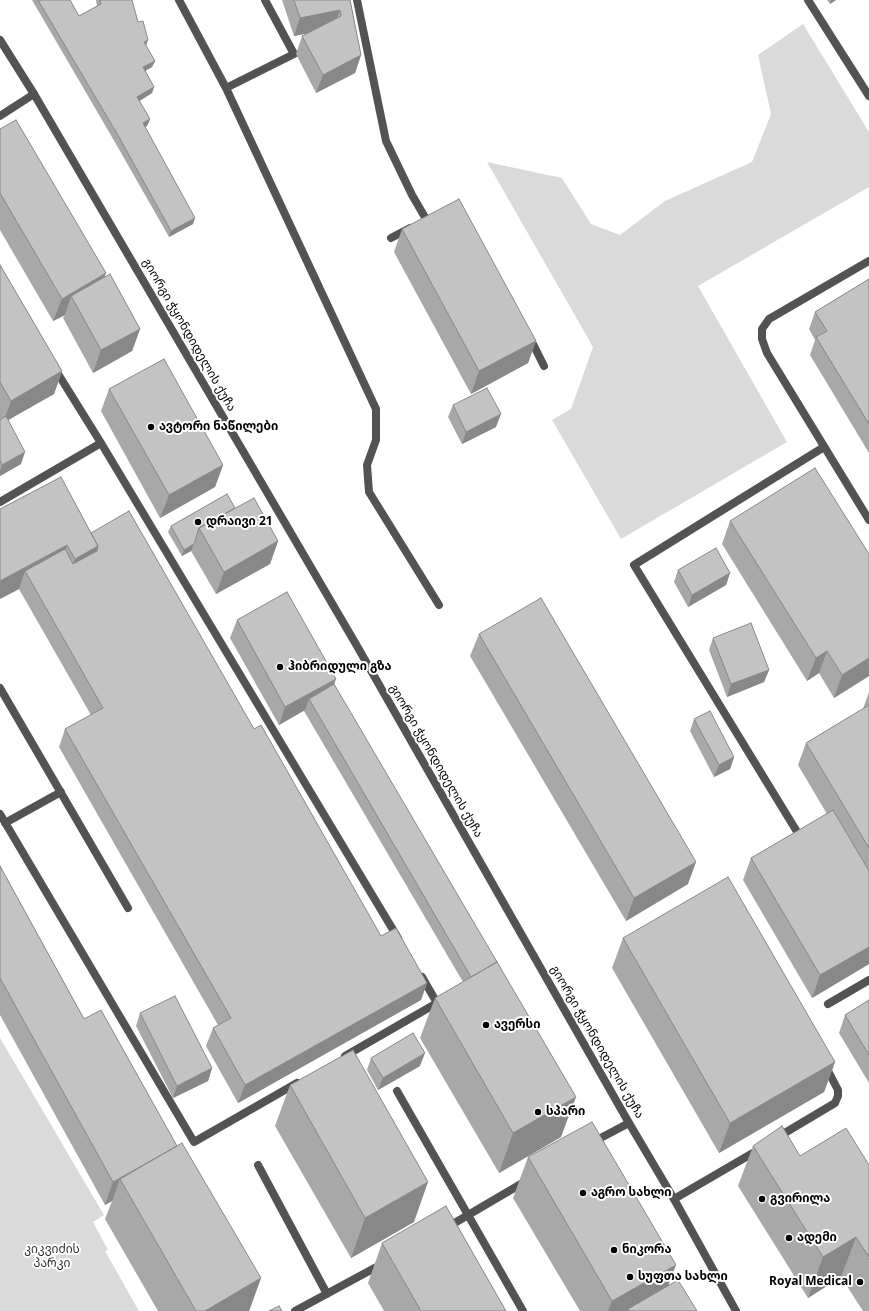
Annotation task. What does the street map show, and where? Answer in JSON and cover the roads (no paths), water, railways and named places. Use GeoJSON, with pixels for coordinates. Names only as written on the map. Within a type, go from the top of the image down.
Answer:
{"type":"FeatureCollection","features":[{"type":"Feature","properties":{"kind":"street"},"geometry":{"type":"LineString","coordinates":[[179,0],[226,88],[376,409],[376,440],[366,465],[369,492],[439,605]]}},
{"type":"Feature","properties":{"kind":"street"},"geometry":{"type":"LineString","coordinates":[[226,88],[294,54],[264,0]]}},
{"type":"Feature","properties":{"kind":"street"},"geometry":{"type":"LineString","coordinates":[[357,0],[386,140],[424,221],[391,238]]}},
{"type":"Feature","properties":{"kind":"street"},"geometry":{"type":"LineString","coordinates":[[808,0],[869,96]]}},
{"type":"Feature","properties":{"kind":"street","name":"გიორგი ჭყონდიდელის ქუჩა"},"geometry":{"type":"LineString","coordinates":[[0,40],[34,94],[357,646],[629,1123],[674,1199],[736,1311]]}},
{"type":"Feature","properties":{"kind":"street"},"geometry":{"type":"LineString","coordinates":[[0,116],[34,94]]}},
{"type":"Feature","properties":{"kind":"street"},"geometry":{"type":"LineString","coordinates":[[869,261],[769,319],[762,329],[762,340],[767,353],[869,520]]}},
{"type":"Feature","properties":{"kind":"street"},"geometry":{"type":"LineString","coordinates":[[526,330],[544,366]]}},
{"type":"Feature","properties":{"kind":"street"},"geometry":{"type":"LineString","coordinates":[[51,362],[400,942]]}},
{"type":"Feature","properties":{"kind":"street"},"geometry":{"type":"LineString","coordinates":[[0,502],[101,443]]}},
{"type":"Feature","properties":{"kind":"street"},"geometry":{"type":"LineString","coordinates":[[799,835],[634,565],[824,446]]}},
{"type":"Feature","properties":{"kind":"street"},"geometry":{"type":"LineString","coordinates":[[0,688],[128,908]]}},
{"type":"Feature","properties":{"kind":"street"},"geometry":{"type":"LineString","coordinates":[[6,824],[61,792]]}},
{"type":"Feature","properties":{"kind":"street"},"geometry":{"type":"LineString","coordinates":[[0,814],[194,1142],[305,1079]]}},
{"type":"Feature","properties":{"kind":"street"},"geometry":{"type":"LineString","coordinates":[[340,1059],[437,1003],[417,969]]}},
{"type":"Feature","properties":{"kind":"street"},"geometry":{"type":"LineString","coordinates":[[828,1004],[869,980]]}},
{"type":"Feature","properties":{"kind":"street"},"geometry":{"type":"LineString","coordinates":[[674,1199],[835,1103],[838,1096],[838,1090],[820,1057]]}},
{"type":"Feature","properties":{"kind":"street"},"geometry":{"type":"LineString","coordinates":[[397,1091],[523,1311]]}},
{"type":"Feature","properties":{"kind":"street"},"geometry":{"type":"LineString","coordinates":[[586,1146],[629,1123]]}},
{"type":"Feature","properties":{"kind":"street"},"geometry":{"type":"LineString","coordinates":[[258,1165],[327,1294]]}},
{"type":"Feature","properties":{"kind":"street"},"geometry":{"type":"LineString","coordinates":[[441,1231],[533,1177]]}},
{"type":"Feature","properties":{"kind":"street"},"geometry":{"type":"LineString","coordinates":[[295,1311],[386,1261]]}},
{"type":"Feature","properties":{"kind":"place","name":"ავტორი ნაწილები"},"geometry":{"type":"Point","coordinates":[151,427]}},
{"type":"Feature","properties":{"kind":"place","name":"დრაივი 21"},"geometry":{"type":"Point","coordinates":[198,522]}},
{"type":"Feature","properties":{"kind":"place","name":"ჰიბრიდული გზა"},"geometry":{"type":"Point","coordinates":[280,667]}},
{"type":"Feature","properties":{"kind":"place","name":"ავერსი"},"geometry":{"type":"Point","coordinates":[486,1025]}},
{"type":"Feature","properties":{"kind":"place","name":"სპარი"},"geometry":{"type":"Point","coordinates":[538,1112]}},
{"type":"Feature","properties":{"kind":"place","name":"აგრო სახლი"},"geometry":{"type":"Point","coordinates":[583,1193]}},
{"type":"Feature","properties":{"kind":"place","name":"გვირილა"},"geometry":{"type":"Point","coordinates":[762,1199]}},
{"type":"Feature","properties":{"kind":"place","name":"ადემი"},"geometry":{"type":"Point","coordinates":[789,1238]}},
{"type":"Feature","properties":{"kind":"place","name":"ნიკორა"},"geometry":{"type":"Point","coordinates":[614,1250]}},
{"type":"Feature","properties":{"kind":"place","name":"სუფთა სახლი"},"geometry":{"type":"Point","coordinates":[630,1277]}},
{"type":"Feature","properties":{"kind":"place","name":"Royal Medical"},"geometry":{"type":"Point","coordinates":[860,1282]}},
{"type":"Feature","properties":{"kind":"park label","name":"კიკვიძის პარკი"},"geometry":{"type":"Point","coordinates":[52,1257]}}]}
